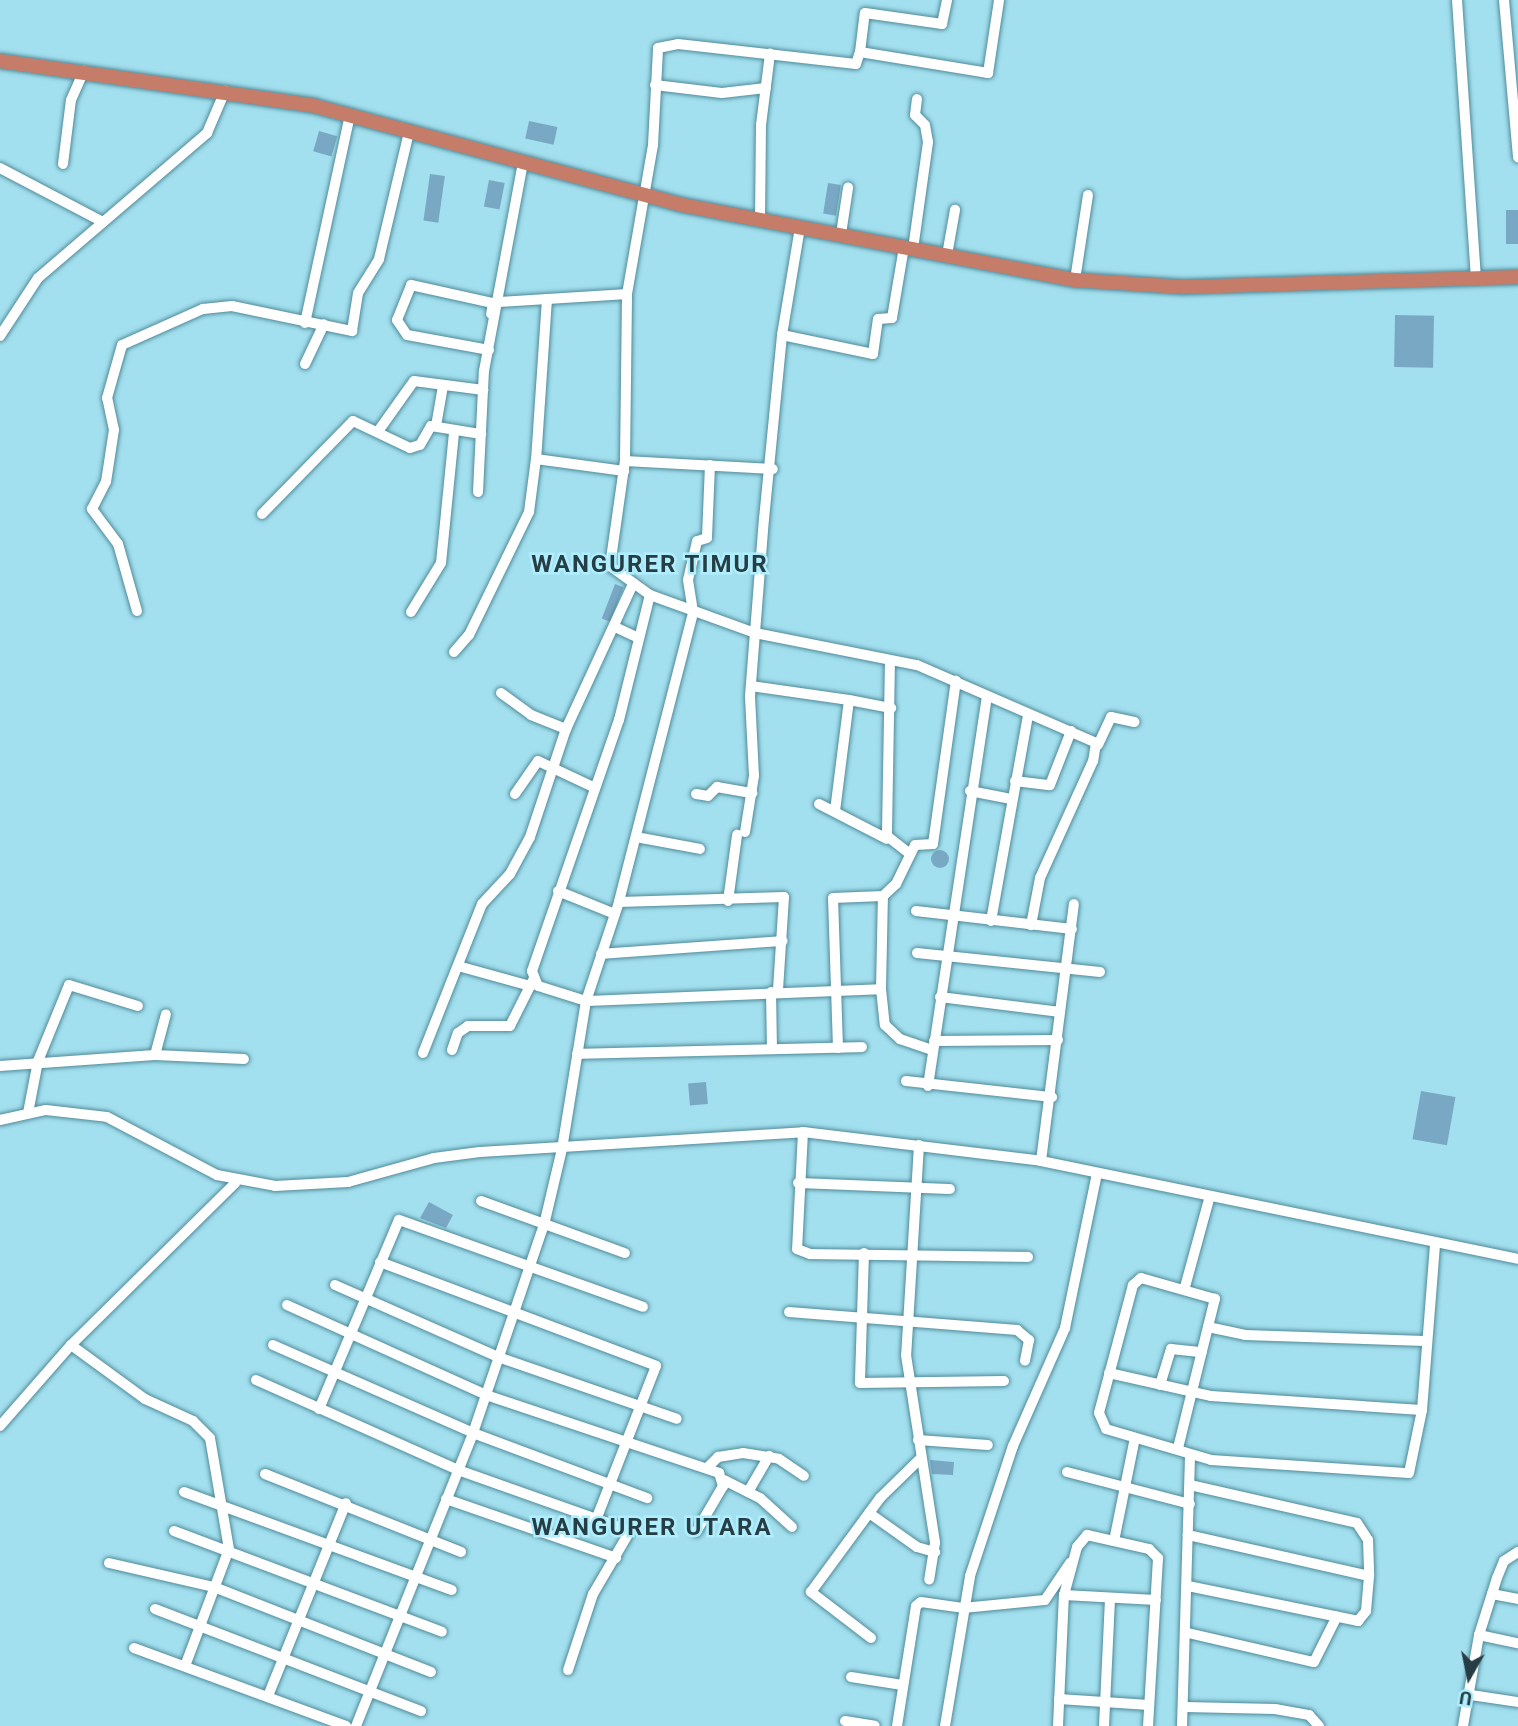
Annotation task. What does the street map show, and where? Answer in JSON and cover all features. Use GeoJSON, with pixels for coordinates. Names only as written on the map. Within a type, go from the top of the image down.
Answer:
{"type":"FeatureCollection","features":[{"type":"Feature","properties":{"kind":"highway"},"geometry":{"type":"LineString","coordinates":[[0,61],[225,91],[350,115],[645,196],[1074,280],[1183,287],[1518,278]]}},
{"type":"Feature","properties":{"kind":"street"},"geometry":{"type":"LineString","coordinates":[[947,0],[942,24],[865,13],[856,64],[662,45],[657,52],[645,196],[627,294],[625,466],[610,568],[650,595],[694,613],[755,633],[890,660],[956,681],[987,698],[1098,745]]}},
{"type":"Feature","properties":{"kind":"street"},"geometry":{"type":"LineString","coordinates":[[860,52],[988,73],[999,0]]}},
{"type":"Feature","properties":{"kind":"street"},"geometry":{"type":"LineString","coordinates":[[1457,0],[1476,279]]}},
{"type":"Feature","properties":{"kind":"street"},"geometry":{"type":"LineString","coordinates":[[1504,0],[1518,157]]}},
{"type":"Feature","properties":{"kind":"street"},"geometry":{"type":"LineString","coordinates":[[760,220],[770,54]]}},
{"type":"Feature","properties":{"kind":"street"},"geometry":{"type":"LineString","coordinates":[[63,164],[71,100],[84,71]]}},
{"type":"Feature","properties":{"kind":"street"},"geometry":{"type":"LineString","coordinates":[[655,85],[722,93],[766,88]]}},
{"type":"Feature","properties":{"kind":"street"},"geometry":{"type":"LineString","coordinates":[[0,337],[38,278],[207,133],[225,91]]}},
{"type":"Feature","properties":{"kind":"street"},"geometry":{"type":"LineString","coordinates":[[782,335],[873,354],[878,320],[892,318],[909,248],[928,142],[925,125],[915,115],[917,99]]}},
{"type":"Feature","properties":{"kind":"street"},"geometry":{"type":"LineString","coordinates":[[305,323],[350,115]]}},
{"type":"Feature","properties":{"kind":"street"},"geometry":{"type":"LineString","coordinates":[[137,611],[118,544],[92,509],[106,482],[114,429],[107,398],[122,345],[203,309],[232,306],[305,323],[355,327],[359,293],[379,259],[409,132]]}},
{"type":"Feature","properties":{"kind":"street"},"geometry":{"type":"LineString","coordinates":[[486,350],[499,302],[523,163]]}},
{"type":"Feature","properties":{"kind":"street"},"geometry":{"type":"LineString","coordinates":[[0,168],[103,222]]}},
{"type":"Feature","properties":{"kind":"street"},"geometry":{"type":"LineString","coordinates":[[841,234],[848,188]]}},
{"type":"Feature","properties":{"kind":"street"},"geometry":{"type":"LineString","coordinates":[[1074,280],[1088,195]]}},
{"type":"Feature","properties":{"kind":"street"},"geometry":{"type":"LineString","coordinates":[[947,255],[955,210]]}},
{"type":"Feature","properties":{"kind":"street"},"geometry":{"type":"LineString","coordinates":[[728,901],[752,793],[751,685],[755,633],[773,469],[782,335],[800,227]]}},
{"type":"Feature","properties":{"kind":"street"},"geometry":{"type":"LineString","coordinates":[[478,492],[486,350],[494,303],[411,285],[406,288],[397,320],[400,332],[486,350]]}},
{"type":"Feature","properties":{"kind":"street"},"geometry":{"type":"LineString","coordinates":[[499,302],[627,294]]}},
{"type":"Feature","properties":{"kind":"street"},"geometry":{"type":"LineString","coordinates":[[454,652],[469,635],[529,512],[536,459],[547,299]]}},
{"type":"Feature","properties":{"kind":"street"},"geometry":{"type":"LineString","coordinates":[[305,364],[324,324]]}},
{"type":"Feature","properties":{"kind":"street"},"geometry":{"type":"LineString","coordinates":[[379,430],[414,381],[483,390]]}},
{"type":"Feature","properties":{"kind":"street"},"geometry":{"type":"LineString","coordinates":[[261,514],[352,421],[379,430],[412,448],[436,426],[443,386]]}},
{"type":"Feature","properties":{"kind":"street"},"geometry":{"type":"LineString","coordinates":[[436,426],[454,432],[481,434]]}},
{"type":"Feature","properties":{"kind":"street"},"geometry":{"type":"LineString","coordinates":[[411,612],[441,563],[454,432]]}},
{"type":"Feature","properties":{"kind":"street"},"geometry":{"type":"LineString","coordinates":[[536,459],[625,466],[710,465],[773,469]]}},
{"type":"Feature","properties":{"kind":"street"},"geometry":{"type":"LineString","coordinates":[[356,1726],[473,1433],[544,1224],[562,1149],[586,1001],[619,902],[694,613],[688,580],[697,541],[707,538],[710,465]]}},
{"type":"Feature","properties":{"kind":"street"},"geometry":{"type":"LineString","coordinates":[[423,1053],[484,900],[521,855],[554,771],[566,729],[634,584]]}},
{"type":"Feature","properties":{"kind":"street"},"geometry":{"type":"LineString","coordinates":[[452,1050],[458,1033],[468,1026],[510,1027],[532,983],[539,945],[619,720],[650,595]]}},
{"type":"Feature","properties":{"kind":"street"},"geometry":{"type":"LineString","coordinates":[[615,627],[639,638]]}},
{"type":"Feature","properties":{"kind":"street"},"geometry":{"type":"LineString","coordinates":[[887,839],[890,660]]}},
{"type":"Feature","properties":{"kind":"street"},"geometry":{"type":"LineString","coordinates":[[838,1048],[833,898],[883,896],[896,884],[915,845],[929,847],[934,841],[956,681]]}},
{"type":"Feature","properties":{"kind":"street"},"geometry":{"type":"LineString","coordinates":[[751,685],[891,708]]}},
{"type":"Feature","properties":{"kind":"street"},"geometry":{"type":"LineString","coordinates":[[501,693],[531,715],[566,729]]}},
{"type":"Feature","properties":{"kind":"street"},"geometry":{"type":"LineString","coordinates":[[928,1086],[970,792],[987,698]]}},
{"type":"Feature","properties":{"kind":"street"},"geometry":{"type":"LineString","coordinates":[[835,811],[849,699]]}},
{"type":"Feature","properties":{"kind":"street"},"geometry":{"type":"LineString","coordinates":[[991,921],[1028,715]]}},
{"type":"Feature","properties":{"kind":"street"},"geometry":{"type":"LineString","coordinates":[[1031,925],[1040,878],[1111,717],[1134,722]]}},
{"type":"Feature","properties":{"kind":"street"},"geometry":{"type":"LineString","coordinates":[[1015,781],[1050,785],[1071,732]]}},
{"type":"Feature","properties":{"kind":"street"},"geometry":{"type":"LineString","coordinates":[[515,794],[535,762],[593,787]]}},
{"type":"Feature","properties":{"kind":"street"},"geometry":{"type":"LineString","coordinates":[[696,793],[708,796],[718,787],[752,793]]}},
{"type":"Feature","properties":{"kind":"street"},"geometry":{"type":"LineString","coordinates":[[970,792],[1011,799]]}},
{"type":"Feature","properties":{"kind":"street"},"geometry":{"type":"LineString","coordinates":[[819,804],[911,854]]}},
{"type":"Feature","properties":{"kind":"street"},"geometry":{"type":"LineString","coordinates":[[636,837],[700,849]]}},
{"type":"Feature","properties":{"kind":"street"},"geometry":{"type":"LineString","coordinates":[[558,891],[615,915]]}},
{"type":"Feature","properties":{"kind":"street"},"geometry":{"type":"LineString","coordinates":[[883,896],[881,989],[885,1025],[900,1039],[933,1045],[1058,1040]]}},
{"type":"Feature","properties":{"kind":"street"},"geometry":{"type":"LineString","coordinates":[[619,902],[728,901],[784,897],[783,941],[775,992],[772,1049]]}},
{"type":"Feature","properties":{"kind":"street"},"geometry":{"type":"LineString","coordinates":[[1041,1161],[1052,1097],[1074,904]]}},
{"type":"Feature","properties":{"kind":"street"},"geometry":{"type":"LineString","coordinates":[[916,911],[1072,929]]}},
{"type":"Feature","properties":{"kind":"street"},"geometry":{"type":"LineString","coordinates":[[601,954],[783,941]]}},
{"type":"Feature","properties":{"kind":"street"},"geometry":{"type":"LineString","coordinates":[[917,953],[1100,972]]}},
{"type":"Feature","properties":{"kind":"street"},"geometry":{"type":"LineString","coordinates":[[458,966],[532,983],[586,1001],[881,989]]}},
{"type":"Feature","properties":{"kind":"street"},"geometry":{"type":"LineString","coordinates":[[28,1113],[38,1061],[63,992],[72,984],[138,1006]]}},
{"type":"Feature","properties":{"kind":"street"},"geometry":{"type":"LineString","coordinates":[[940,997],[1060,1012]]}},
{"type":"Feature","properties":{"kind":"street"},"geometry":{"type":"LineString","coordinates":[[155,1055],[166,1014]]}},
{"type":"Feature","properties":{"kind":"street"},"geometry":{"type":"LineString","coordinates":[[577,1054],[862,1047]]}},
{"type":"Feature","properties":{"kind":"street"},"geometry":{"type":"LineString","coordinates":[[0,1066],[38,1061],[155,1055],[244,1059]]}},
{"type":"Feature","properties":{"kind":"street"},"geometry":{"type":"LineString","coordinates":[[906,1081],[928,1086],[1052,1097]]}},
{"type":"Feature","properties":{"kind":"street"},"geometry":{"type":"LineString","coordinates":[[0,1120],[28,1113],[71,1111],[107,1117],[236,1182],[337,1183],[434,1158],[803,1132],[1041,1161],[1209,1199],[1518,1259]]}},
{"type":"Feature","properties":{"kind":"street"},"geometry":{"type":"LineString","coordinates":[[803,1132],[794,1246],[810,1254],[909,1252],[1028,1257]]}},
{"type":"Feature","properties":{"kind":"street"},"geometry":{"type":"LineString","coordinates":[[919,1145],[909,1252],[907,1379],[935,1552],[929,1580]]}},
{"type":"Feature","properties":{"kind":"street"},"geometry":{"type":"LineString","coordinates":[[945,1726],[963,1608],[1013,1446],[1065,1328],[1097,1174]]}},
{"type":"Feature","properties":{"kind":"street"},"geometry":{"type":"LineString","coordinates":[[0,1426],[71,1345],[236,1182]]}},
{"type":"Feature","properties":{"kind":"street"},"geometry":{"type":"LineString","coordinates":[[798,1184],[914,1185],[950,1189]]}},
{"type":"Feature","properties":{"kind":"street"},"geometry":{"type":"LineString","coordinates":[[1185,1287],[1209,1199]]}},
{"type":"Feature","properties":{"kind":"street"},"geometry":{"type":"LineString","coordinates":[[481,1201],[625,1253]]}},
{"type":"Feature","properties":{"kind":"street"},"geometry":{"type":"LineString","coordinates":[[319,1409],[380,1262],[401,1220],[528,1270],[643,1307]]}},
{"type":"Feature","properties":{"kind":"street"},"geometry":{"type":"LineString","coordinates":[[1178,1448],[1213,1296],[1141,1278],[1135,1282],[1109,1373],[1099,1421],[1112,1433],[1178,1448],[1190,1456],[1405,1475],[1410,1472],[1422,1410],[1425,1342],[1435,1244]]}},
{"type":"Feature","properties":{"kind":"street"},"geometry":{"type":"LineString","coordinates":[[864,1253],[858,1380],[1004,1381]]}},
{"type":"Feature","properties":{"kind":"street"},"geometry":{"type":"LineString","coordinates":[[380,1262],[512,1316],[656,1366],[597,1517]]}},
{"type":"Feature","properties":{"kind":"street"},"geometry":{"type":"LineString","coordinates":[[335,1285],[498,1357],[677,1419]]}},
{"type":"Feature","properties":{"kind":"street"},"geometry":{"type":"LineString","coordinates":[[287,1305],[486,1395],[625,1444],[707,1468],[748,1492],[792,1527]]}},
{"type":"Feature","properties":{"kind":"street"},"geometry":{"type":"LineString","coordinates":[[789,1312],[909,1318],[1023,1332],[1028,1340],[1025,1361]]}},
{"type":"Feature","properties":{"kind":"street"},"geometry":{"type":"LineString","coordinates":[[1208,1327],[1255,1336],[1425,1342]]}},
{"type":"Feature","properties":{"kind":"street"},"geometry":{"type":"LineString","coordinates":[[71,1345],[145,1399],[203,1429],[210,1438],[229,1549],[198,1626],[185,1667]]}},
{"type":"Feature","properties":{"kind":"street"},"geometry":{"type":"LineString","coordinates":[[272,1345],[473,1433],[647,1498]]}},
{"type":"Feature","properties":{"kind":"street"},"geometry":{"type":"LineString","coordinates":[[1160,1385],[1171,1349],[1202,1352]]}},
{"type":"Feature","properties":{"kind":"street"},"geometry":{"type":"LineString","coordinates":[[1109,1373],[1192,1393],[1422,1410]]}},
{"type":"Feature","properties":{"kind":"street"},"geometry":{"type":"LineString","coordinates":[[256,1380],[458,1470],[597,1517],[629,1531],[617,1558],[593,1594],[568,1670]]}},
{"type":"Feature","properties":{"kind":"street"},"geometry":{"type":"LineString","coordinates":[[1114,1541],[1136,1438]]}},
{"type":"Feature","properties":{"kind":"street"},"geometry":{"type":"LineString","coordinates":[[918,1440],[988,1445]]}},
{"type":"Feature","properties":{"kind":"street"},"geometry":{"type":"LineString","coordinates":[[707,1468],[728,1454],[769,1456],[804,1476]]}},
{"type":"Feature","properties":{"kind":"street"},"geometry":{"type":"LineString","coordinates":[[748,1492],[769,1456]]}},
{"type":"Feature","properties":{"kind":"street"},"geometry":{"type":"LineString","coordinates":[[1182,1726],[1188,1633],[1190,1456]]}},
{"type":"Feature","properties":{"kind":"street"},"geometry":{"type":"LineString","coordinates":[[871,1638],[811,1592],[869,1513],[921,1458]]}},
{"type":"Feature","properties":{"kind":"street"},"geometry":{"type":"LineString","coordinates":[[1066,1472],[1190,1504]]}},
{"type":"Feature","properties":{"kind":"street"},"geometry":{"type":"LineString","coordinates":[[265,1474],[346,1503],[461,1552]]}},
{"type":"Feature","properties":{"kind":"street"},"geometry":{"type":"LineString","coordinates":[[696,1532],[724,1480]]}},
{"type":"Feature","properties":{"kind":"street"},"geometry":{"type":"LineString","coordinates":[[1188,1586],[1362,1620],[1369,1576],[1368,1540],[1357,1523],[1191,1485]]}},
{"type":"Feature","properties":{"kind":"street"},"geometry":{"type":"LineString","coordinates":[[184,1492],[219,1502],[452,1590]]}},
{"type":"Feature","properties":{"kind":"street"},"geometry":{"type":"LineString","coordinates":[[446,1499],[617,1558]]}},
{"type":"Feature","properties":{"kind":"street"},"geometry":{"type":"LineString","coordinates":[[268,1696],[346,1503]]}},
{"type":"Feature","properties":{"kind":"street"},"geometry":{"type":"LineString","coordinates":[[869,1513],[917,1547],[935,1552]]}},
{"type":"Feature","properties":{"kind":"street"},"geometry":{"type":"LineString","coordinates":[[174,1531],[229,1549],[442,1632]]}},
{"type":"Feature","properties":{"kind":"street"},"geometry":{"type":"LineString","coordinates":[[1188,1535],[1369,1576]]}},
{"type":"Feature","properties":{"kind":"street"},"geometry":{"type":"LineString","coordinates":[[897,1726],[916,1606],[921,1602],[963,1608],[1045,1600],[1072,1561],[1084,1537],[1114,1541],[1156,1553],[1156,1600],[1148,1726]]}},
{"type":"Feature","properties":{"kind":"street"},"geometry":{"type":"LineString","coordinates":[[1463,1726],[1471,1695],[1479,1635],[1504,1561],[1518,1552]]}},
{"type":"Feature","properties":{"kind":"street"},"geometry":{"type":"LineString","coordinates":[[1058,1726],[1064,1595],[1072,1561]]}},
{"type":"Feature","properties":{"kind":"street"},"geometry":{"type":"LineString","coordinates":[[109,1563],[214,1587],[431,1672]]}},
{"type":"Feature","properties":{"kind":"street"},"geometry":{"type":"LineString","coordinates":[[1492,1594],[1518,1599]]}},
{"type":"Feature","properties":{"kind":"street"},"geometry":{"type":"LineString","coordinates":[[1064,1595],[1156,1600]]}},
{"type":"Feature","properties":{"kind":"street"},"geometry":{"type":"LineString","coordinates":[[1104,1726],[1110,1598]]}},
{"type":"Feature","properties":{"kind":"street"},"geometry":{"type":"LineString","coordinates":[[155,1609],[421,1711]]}},
{"type":"Feature","properties":{"kind":"street"},"geometry":{"type":"LineString","coordinates":[[1188,1633],[1314,1662],[1337,1616]]}},
{"type":"Feature","properties":{"kind":"street"},"geometry":{"type":"LineString","coordinates":[[1479,1635],[1518,1643]]}},
{"type":"Feature","properties":{"kind":"street"},"geometry":{"type":"LineString","coordinates":[[134,1648],[268,1696],[315,1720],[346,1726]]}},
{"type":"Feature","properties":{"kind":"street"},"geometry":{"type":"LineString","coordinates":[[850,1677],[902,1685]]}},
{"type":"Feature","properties":{"kind":"street"},"geometry":{"type":"LineString","coordinates":[[1471,1695],[1518,1702]]}},
{"type":"Feature","properties":{"kind":"street"},"geometry":{"type":"LineString","coordinates":[[1059,1699],[1149,1705]]}},
{"type":"Feature","properties":{"kind":"street"},"geometry":{"type":"LineString","coordinates":[[1185,1707],[1275,1709],[1308,1715],[1319,1726]]}},
{"type":"Feature","properties":{"kind":"street"},"geometry":{"type":"LineString","coordinates":[[845,1721],[875,1726]]}},
{"type":"Feature","properties":{"kind":"building"},"geometry":{"type":"Polygon","coordinates":[[[529,121],[557,127],[554,145],[525,139],[529,121]]]}},
{"type":"Feature","properties":{"kind":"building"},"geometry":{"type":"Polygon","coordinates":[[[319,131],[337,136],[331,156],[313,151],[319,131]]]}},
{"type":"Feature","properties":{"kind":"building"},"geometry":{"type":"Polygon","coordinates":[[[430,174],[445,176],[438,223],[423,221],[430,174]]]}},
{"type":"Feature","properties":{"kind":"building"},"geometry":{"type":"Polygon","coordinates":[[[489,180],[505,183],[500,210],[484,207],[489,180]]]}},
{"type":"Feature","properties":{"kind":"building"},"geometry":{"type":"Polygon","coordinates":[[[828,183],[841,185],[836,216],[823,214],[828,183]]]}},
{"type":"Feature","properties":{"kind":"building"},"geometry":{"type":"Polygon","coordinates":[[[1506,210],[1518,210],[1518,244],[1506,244],[1506,210]]]}},
{"type":"Feature","properties":{"kind":"building"},"geometry":{"type":"Polygon","coordinates":[[[1395,315],[1434,316],[1433,368],[1394,367],[1395,315]]]}},
{"type":"Feature","properties":{"kind":"building"},"geometry":{"type":"Polygon","coordinates":[[[615,584],[623,587],[610,622],[602,619],[615,584]]]}},
{"type":"Feature","properties":{"kind":"building"},"geometry":{"type":"Polygon","coordinates":[[[940,850],[948,855],[949,859],[944,867],[940,868],[932,863],[931,859],[936,851],[940,850]]]}},
{"type":"Feature","properties":{"kind":"building"},"geometry":{"type":"Polygon","coordinates":[[[706,1082],[708,1104],[690,1105],[688,1084],[706,1082]]]}},
{"type":"Feature","properties":{"kind":"building"},"geometry":{"type":"Polygon","coordinates":[[[1421,1091],[1455,1097],[1447,1145],[1412,1139],[1421,1091]]]}},
{"type":"Feature","properties":{"kind":"building"},"geometry":{"type":"Polygon","coordinates":[[[429,1202],[453,1215],[446,1228],[420,1218],[429,1202]]]}},
{"type":"Feature","properties":{"kind":"building"},"geometry":{"type":"Polygon","coordinates":[[[930,1460],[954,1462],[953,1475],[932,1474],[930,1460]]]}},
{"type":"Feature","properties":{"kind":"district","name":"WANGURER TIMUR"},"geometry":{"type":"Point","coordinates":[650,565]}},
{"type":"Feature","properties":{"kind":"district","name":"WANGURER UTARA"},"geometry":{"type":"Point","coordinates":[652,1528]}}]}
